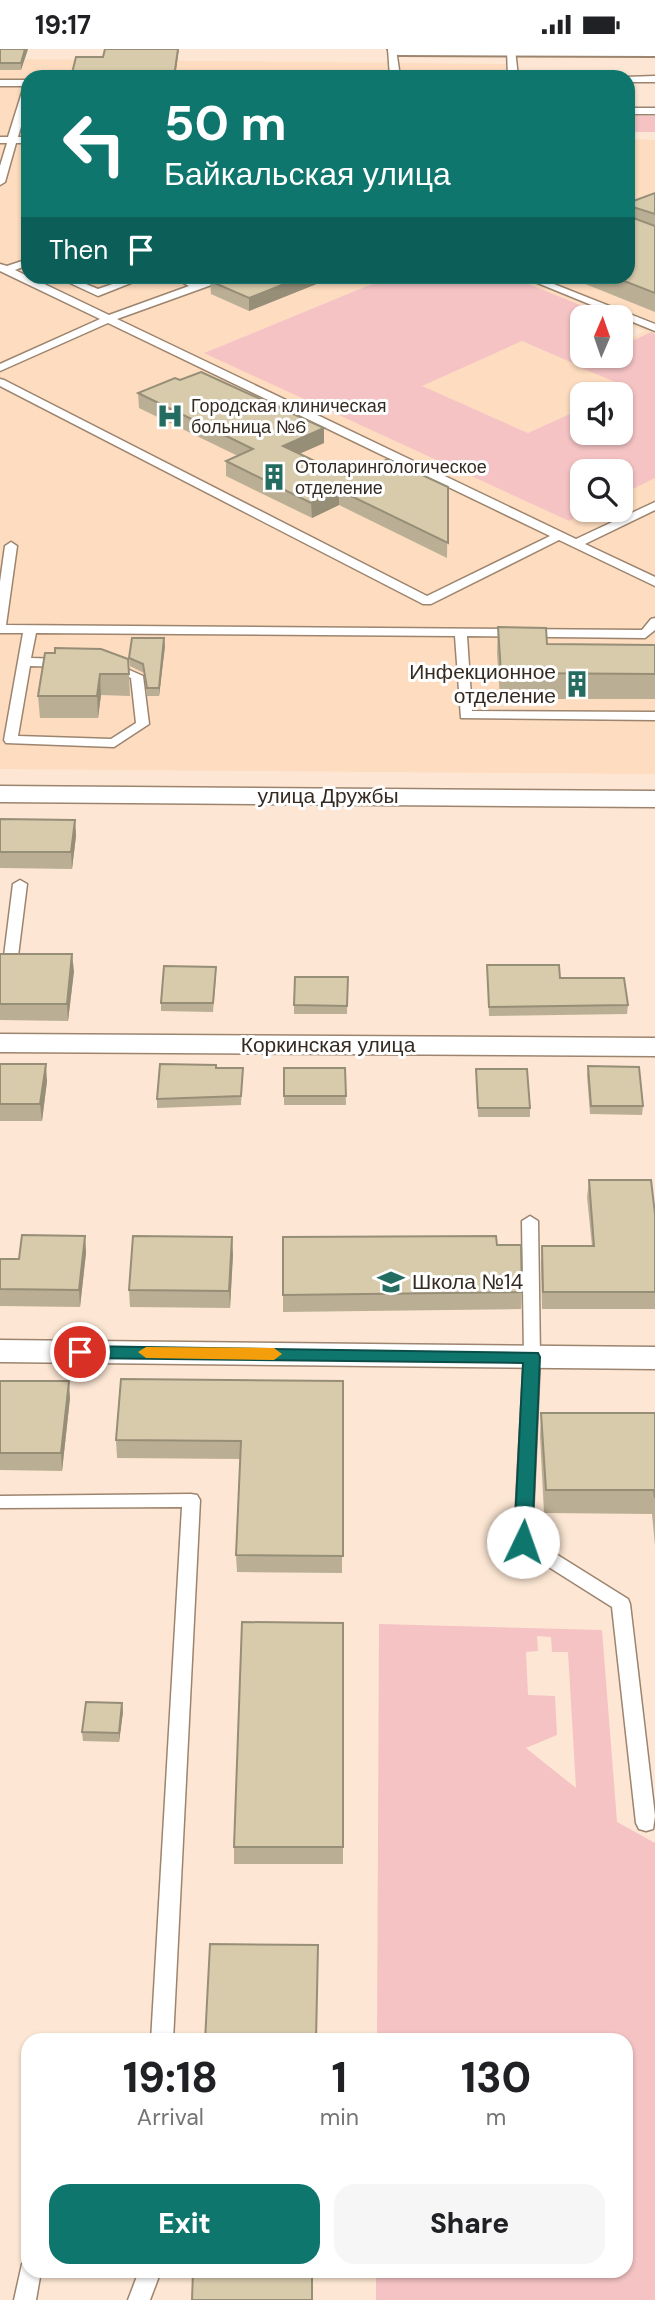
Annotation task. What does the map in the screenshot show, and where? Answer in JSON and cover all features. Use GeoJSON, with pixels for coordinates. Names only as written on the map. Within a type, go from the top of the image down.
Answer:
{"type":"FeatureCollection","features":[{"type":"Feature","properties":{"kind":"main road"},"geometry":{"type":"LineString","coordinates":[[399,49],[655,50]]}},
{"type":"Feature","properties":{"kind":"street","name":"улица Дружбы"},"geometry":{"type":"LineString","coordinates":[[0,794],[655,799]]}},
{"type":"Feature","properties":{"kind":"street","name":"Коркинская улица"},"geometry":{"type":"LineString","coordinates":[[0,1043],[655,1047]]}},
{"type":"Feature","properties":{"kind":"street"},"geometry":{"type":"LineString","coordinates":[[0,1351],[655,1358]]}},
{"type":"Feature","properties":{"kind":"lane"},"geometry":{"type":"LineString","coordinates":[[392,49],[394,70]]}},
{"type":"Feature","properties":{"kind":"lane"},"geometry":{"type":"LineString","coordinates":[[512,50],[513,70]]}},
{"type":"Feature","properties":{"kind":"lane"},"geometry":{"type":"LineString","coordinates":[[635,79],[655,79]]}},
{"type":"Feature","properties":{"kind":"lane"},"geometry":{"type":"LineString","coordinates":[[0,83],[21,84]]}},
{"type":"Feature","properties":{"kind":"lane"},"geometry":{"type":"LineString","coordinates":[[635,111],[655,111]]}},
{"type":"Feature","properties":{"kind":"lane"},"geometry":{"type":"LineString","coordinates":[[0,182],[21,112]]}},
{"type":"Feature","properties":{"kind":"lane"},"geometry":{"type":"LineString","coordinates":[[0,140],[21,140]]}},
{"type":"Feature","properties":{"kind":"lane"},"geometry":{"type":"LineString","coordinates":[[3,268],[21,264]]}},
{"type":"Feature","properties":{"kind":"lane"},"geometry":{"type":"LineString","coordinates":[[3,268],[21,277]]}},
{"type":"Feature","properties":{"kind":"lane"},"geometry":{"type":"LineString","coordinates":[[36,284],[655,582]]}},
{"type":"Feature","properties":{"kind":"lane"},"geometry":{"type":"LineString","coordinates":[[78,284],[98,293],[122,284]]}},
{"type":"Feature","properties":{"kind":"lane"},"geometry":{"type":"LineString","coordinates":[[193,284],[198,286]]}},
{"type":"Feature","properties":{"kind":"lane"},"geometry":{"type":"LineString","coordinates":[[0,368],[109,319],[204,284]]}},
{"type":"Feature","properties":{"kind":"lane"},"geometry":{"type":"LineString","coordinates":[[545,284],[655,328]]}},
{"type":"Feature","properties":{"kind":"lane"},"geometry":{"type":"LineString","coordinates":[[0,382],[427,601],[559,535]]}},
{"type":"Feature","properties":{"kind":"lane"},"geometry":{"type":"LineString","coordinates":[[576,544],[655,505]]}},
{"type":"Feature","properties":{"kind":"lane"},"geometry":{"type":"LineString","coordinates":[[11,546],[0,628],[650,634],[655,622]]}},
{"type":"Feature","properties":{"kind":"lane"},"geometry":{"type":"LineString","coordinates":[[24,662],[105,664],[137,676],[143,724],[114,743],[11,740],[24,662],[30,629]]}},
{"type":"Feature","properties":{"kind":"lane"},"geometry":{"type":"LineString","coordinates":[[461,633],[466,715],[655,716]]}},
{"type":"Feature","properties":{"kind":"lane"},"geometry":{"type":"LineString","coordinates":[[10,956],[20,884]]}},
{"type":"Feature","properties":{"kind":"lane"},"geometry":{"type":"LineString","coordinates":[[0,915],[16,915]]}},
{"type":"Feature","properties":{"kind":"lane"},"geometry":{"type":"LineString","coordinates":[[530,1221],[532,1357],[523,1542],[621,1604],[646,1823]]}},
{"type":"Feature","properties":{"kind":"lane"},"geometry":{"type":"LineString","coordinates":[[0,1501],[191,1500],[187,1614],[166,1913],[162,2033]]}},
{"type":"Feature","properties":{"kind":"lane"},"geometry":{"type":"LineString","coordinates":[[25,2300],[29,2278]]}},
{"type":"Feature","properties":{"kind":"lane"},"geometry":{"type":"LineString","coordinates":[[139,2300],[147,2278]]}},
{"type":"Feature","properties":{"kind":"shaded area","name":"Городская клиническая больница №6"},"geometry":{"type":"Polygon","coordinates":[[[0,59],[506,64],[507,70],[21,70],[21,284],[372,284],[206,352],[570,522],[633,522],[633,489],[655,478],[655,774],[0,769],[0,59]]]}},
{"type":"Feature","properties":{"kind":"shaded area"},"geometry":{"type":"Polygon","coordinates":[[[635,116],[655,116],[655,132],[635,132],[635,116]]]}},
{"type":"Feature","properties":{"kind":"shaded area"},"geometry":{"type":"Polygon","coordinates":[[[635,139],[655,140],[655,334],[650,332],[634,340],[634,336],[645,331],[634,326],[634,305],[580,305],[528,284],[635,284],[635,139]]]}},
{"type":"Feature","properties":{"kind":"shaded area"},"geometry":{"type":"Polygon","coordinates":[[[372,284],[528,284],[580,305],[570,305],[570,362],[522,341],[422,386],[528,433],[570,414],[570,445],[633,445],[633,382],[615,382],[582,368],[633,368],[634,340],[651,332],[655,334],[655,478],[633,489],[633,459],[570,459],[569,521],[204,353],[372,284]]]}},
{"type":"Feature","properties":{"kind":"shaded area","name":"Городская клиническая больница №6"},"geometry":{"type":"Polygon","coordinates":[[[522,341],[570,362],[570,368],[586,368],[617,382],[570,382],[570,414],[528,433],[421,386],[522,341]]]}},
{"type":"Feature","properties":{"kind":"shaded area"},"geometry":{"type":"Polygon","coordinates":[[[379,1624],[602,1630],[617,1822],[655,1843],[655,2300],[376,2300],[376,2278],[633,2278],[633,2033],[377,2033],[379,1624]],[[537,1636],[538,1651],[526,1652],[528,1695],[555,1696],[557,1735],[526,1748],[576,1788],[568,1652],[552,1652],[551,1637],[537,1636]]]}},
{"type":"Feature","properties":{"kind":"building"},"geometry":{"type":"Polygon","coordinates":[[[0,49],[25,49],[21,63],[0,63],[0,49]]]}},
{"type":"Feature","properties":{"kind":"building"},"geometry":{"type":"Polygon","coordinates":[[[105,49],[178,49],[175,70],[73,70],[76,57],[103,57],[105,49]]]}},
{"type":"Feature","properties":{"kind":"building"},"geometry":{"type":"Polygon","coordinates":[[[655,193],[655,214],[635,208],[635,200],[655,193]]]}},
{"type":"Feature","properties":{"kind":"building"},"geometry":{"type":"Polygon","coordinates":[[[635,219],[655,226],[655,293],[632,284],[635,284],[635,219]]]}},
{"type":"Feature","properties":{"kind":"building"},"geometry":{"type":"Polygon","coordinates":[[[217,284],[284,284],[249,298],[217,284]]]}},
{"type":"Feature","properties":{"kind":"building"},"geometry":{"type":"Polygon","coordinates":[[[201,372],[324,428],[283,446],[348,477],[388,459],[448,487],[448,543],[339,490],[311,503],[226,461],[253,449],[138,393],[175,378],[180,380],[201,372]]]}},
{"type":"Feature","properties":{"kind":"building"},"geometry":{"type":"Polygon","coordinates":[[[498,627],[546,628],[547,644],[655,645],[655,674],[501,673],[498,627]]]}},
{"type":"Feature","properties":{"kind":"building"},"geometry":{"type":"Polygon","coordinates":[[[132,638],[164,638],[159,688],[147,688],[143,664],[129,658],[132,638]]]}},
{"type":"Feature","properties":{"kind":"building"},"geometry":{"type":"Polygon","coordinates":[[[55,648],[101,649],[128,659],[129,674],[100,674],[97,696],[38,696],[45,653],[55,653],[55,648]]]}},
{"type":"Feature","properties":{"kind":"building"},"geometry":{"type":"Polygon","coordinates":[[[0,819],[75,820],[71,852],[0,852],[0,819]]]}},
{"type":"Feature","properties":{"kind":"building"},"geometry":{"type":"Polygon","coordinates":[[[0,954],[72,954],[67,1004],[0,1004],[0,954]]]}},
{"type":"Feature","properties":{"kind":"building"},"geometry":{"type":"Polygon","coordinates":[[[487,965],[559,965],[560,978],[624,978],[628,1005],[489,1007],[487,965]]]}},
{"type":"Feature","properties":{"kind":"building"},"geometry":{"type":"Polygon","coordinates":[[[164,966],[216,967],[213,1003],[161,1003],[164,966]]]}},
{"type":"Feature","properties":{"kind":"building"},"geometry":{"type":"Polygon","coordinates":[[[295,977],[348,977],[347,1006],[294,1005],[295,977]]]}},
{"type":"Feature","properties":{"kind":"building"},"geometry":{"type":"Polygon","coordinates":[[[0,1064],[46,1064],[40,1104],[0,1104],[0,1064]]]}},
{"type":"Feature","properties":{"kind":"building"},"geometry":{"type":"Polygon","coordinates":[[[160,1064],[243,1068],[241,1096],[157,1099],[160,1064]]]}},
{"type":"Feature","properties":{"kind":"building"},"geometry":{"type":"Polygon","coordinates":[[[588,1066],[639,1067],[643,1106],[591,1106],[588,1066]]]}},
{"type":"Feature","properties":{"kind":"building"},"geometry":{"type":"Polygon","coordinates":[[[284,1068],[345,1068],[346,1096],[284,1096],[284,1068]]]}},
{"type":"Feature","properties":{"kind":"building"},"geometry":{"type":"Polygon","coordinates":[[[476,1069],[527,1069],[530,1108],[478,1108],[476,1069]]]}},
{"type":"Feature","properties":{"kind":"building"},"geometry":{"type":"Polygon","coordinates":[[[589,1180],[651,1180],[655,1214],[655,1292],[543,1292],[542,1246],[594,1246],[589,1180]]]}},
{"type":"Feature","properties":{"kind":"building"},"geometry":{"type":"Polygon","coordinates":[[[22,1235],[85,1236],[79,1290],[0,1289],[0,1259],[19,1259],[22,1235]]]}},
{"type":"Feature","properties":{"kind":"building"},"geometry":{"type":"Polygon","coordinates":[[[133,1236],[232,1237],[229,1291],[129,1290],[133,1236]]]}},
{"type":"Feature","properties":{"kind":"building","name":"Школа №14"},"geometry":{"type":"Polygon","coordinates":[[[496,1236],[497,1245],[521,1245],[522,1292],[283,1295],[283,1237],[496,1236]]]}},
{"type":"Feature","properties":{"kind":"building"},"geometry":{"type":"Polygon","coordinates":[[[121,1379],[343,1381],[343,1556],[236,1555],[241,1441],[116,1440],[121,1379]]]}},
{"type":"Feature","properties":{"kind":"building"},"geometry":{"type":"Polygon","coordinates":[[[0,1381],[69,1381],[61,1453],[0,1453],[0,1381]]]}},
{"type":"Feature","properties":{"kind":"building"},"geometry":{"type":"Polygon","coordinates":[[[541,1413],[655,1413],[655,1498],[654,1490],[546,1490],[541,1413]]]}},
{"type":"Feature","properties":{"kind":"building"},"geometry":{"type":"Polygon","coordinates":[[[242,1622],[343,1623],[343,1847],[234,1847],[242,1622]]]}},
{"type":"Feature","properties":{"kind":"building"},"geometry":{"type":"Polygon","coordinates":[[[86,1702],[122,1703],[119,1733],[82,1732],[86,1702]]]}},
{"type":"Feature","properties":{"kind":"building"},"geometry":{"type":"Polygon","coordinates":[[[210,1944],[318,1945],[316,2033],[205,2033],[210,1944]]]}},
{"type":"Feature","properties":{"kind":"building"},"geometry":{"type":"Polygon","coordinates":[[[193,2278],[312,2278],[312,2300],[192,2300],[193,2278]]]}},
{"type":"Feature","properties":{"kind":"slow traffic"},"geometry":{"type":"LineString","coordinates":[[146,1352],[274,1354]]}},
{"type":"Feature","properties":{"kind":"place","name":"Городская клиническая больница №6"},"geometry":{"type":"Point","coordinates":[170,416]}},
{"type":"Feature","properties":{"kind":"place","name":"Отоларингологическое отделение"},"geometry":{"type":"Point","coordinates":[274,477]}},
{"type":"Feature","properties":{"kind":"place","name":"Инфекционное отделение"},"geometry":{"type":"Point","coordinates":[577,684]}},
{"type":"Feature","properties":{"kind":"place","name":"Школа №14"},"geometry":{"type":"Point","coordinates":[391,1282]}},
{"type":"Feature","properties":{"kind":"route"},"geometry":{"type":"LineString","coordinates":[[80,1352],[532,1357],[523,1542]]}}]}
